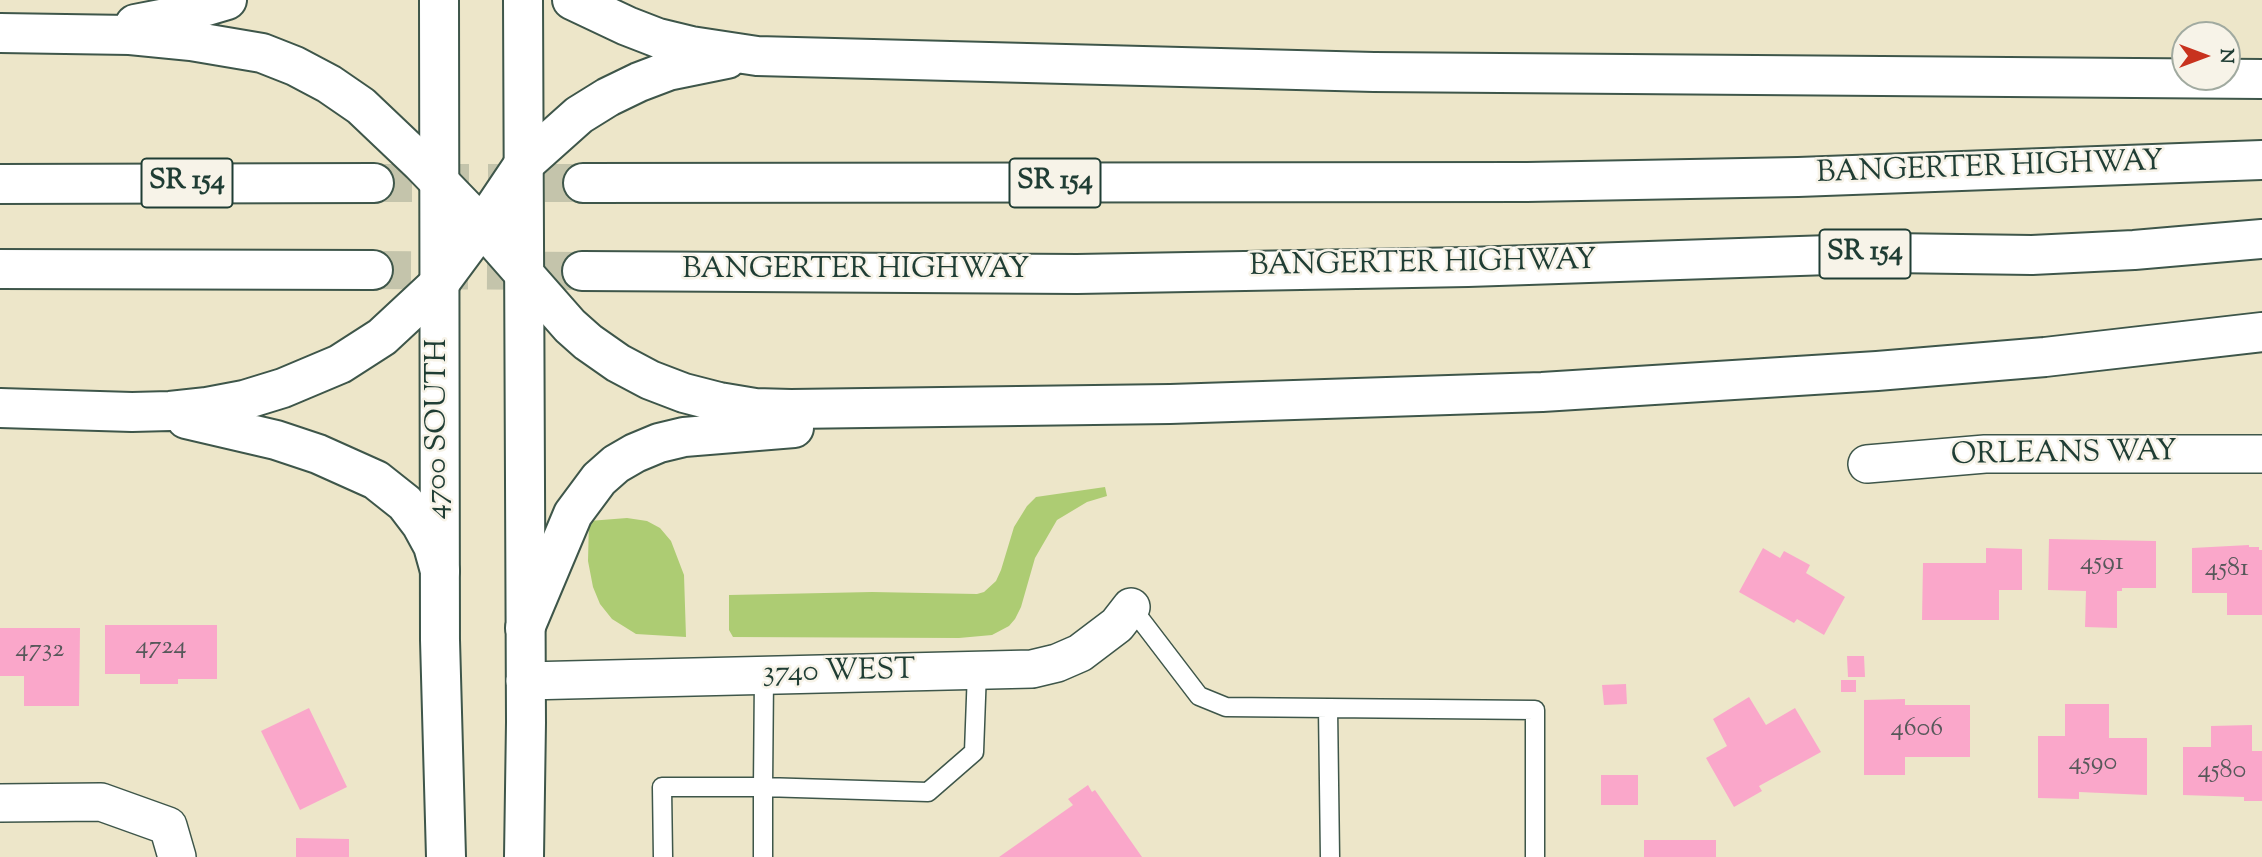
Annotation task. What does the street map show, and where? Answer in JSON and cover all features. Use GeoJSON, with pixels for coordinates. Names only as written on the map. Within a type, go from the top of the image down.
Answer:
{"type":"FeatureCollection","features":[{"type":"Feature","properties":{"kind":"main road"},"geometry":{"type":"LineString","coordinates":[[68,33],[117,28],[166,18],[227,0]]}},
{"type":"Feature","properties":{"kind":"main road","name":"4700 SOUTH"},"geometry":{"type":"LineString","coordinates":[[439,0],[440,571],[446,857]]}},
{"type":"Feature","properties":{"kind":"main road"},"geometry":{"type":"LineString","coordinates":[[523,0],[524,857]]}},
{"type":"Feature","properties":{"kind":"main road"},"geometry":{"type":"LineString","coordinates":[[572,0],[658,38],[757,56],[1374,72],[2262,79]]}},
{"type":"Feature","properties":{"kind":"main road"},"geometry":{"type":"LineString","coordinates":[[0,33],[130,35],[227,45],[262,53],[295,66],[329,84],[361,106],[482,226],[570,326],[588,342],[618,363],[650,380],[684,393],[755,408],[892,408],[1374,398],[1709,383],[2045,357],[2262,332]]}},
{"type":"Feature","properties":{"kind":"main road"},"geometry":{"type":"LineString","coordinates":[[0,408],[170,411],[244,400],[340,365],[382,337],[439,284],[523,165],[579,115],[608,97],[668,71],[714,60],[757,56]]}},
{"type":"Feature","properties":{"kind":"main road","name":"BANGERTER HIGHWAY"},"geometry":{"type":"LineString","coordinates":[[583,183],[1527,182],[1812,177],[2262,160]]}},
{"type":"Feature","properties":{"kind":"main road","name":"SR 154"},"geometry":{"type":"LineString","coordinates":[[0,184],[374,183]]}},
{"type":"Feature","properties":{"kind":"main road","name":"BANGERTER HIGHWAY"},"geometry":{"type":"LineString","coordinates":[[583,271],[1077,274],[1468,267],[1864,254],[2032,255],[2262,239]]}},
{"type":"Feature","properties":{"kind":"main road"},"geometry":{"type":"LineString","coordinates":[[0,269],[373,270]]}},
{"type":"Feature","properties":{"kind":"main road"},"geometry":{"type":"LineString","coordinates":[[525,628],[573,514],[585,495],[608,471],[635,453],[684,437],[786,429],[892,408]]}},
{"type":"Feature","properties":{"kind":"main road"},"geometry":{"type":"LineString","coordinates":[[132,412],[193,420],[276,440],[318,454],[376,480],[405,503],[421,524],[433,546],[440,571]]}},
{"type":"Feature","properties":{"kind":"street","name":"ORLEANS WAY"},"geometry":{"type":"LineString","coordinates":[[1867,464],[1985,454],[2262,454]]}},
{"type":"Feature","properties":{"kind":"street","name":"3740 WEST"},"geometry":{"type":"LineString","coordinates":[[525,681],[1032,669],[1057,663],[1080,653],[1117,625],[1131,607]]}},
{"type":"Feature","properties":{"kind":"street"},"geometry":{"type":"LineString","coordinates":[[0,803],[100,803],[172,842]]}},
{"type":"Feature","properties":{"kind":"lane"},"geometry":{"type":"LineString","coordinates":[[1131,607],[1199,696],[1226,707],[1535,710],[1535,857]]}},
{"type":"Feature","properties":{"kind":"lane"},"geometry":{"type":"LineString","coordinates":[[663,857],[662,787],[928,792],[974,752],[977,671]]}},
{"type":"Feature","properties":{"kind":"lane"},"geometry":{"type":"LineString","coordinates":[[763,857],[764,676]]}},
{"type":"Feature","properties":{"kind":"lane"},"geometry":{"type":"LineString","coordinates":[[1328,708],[1330,857]]}},
{"type":"Feature","properties":{"kind":"green space"},"geometry":{"type":"Polygon","coordinates":[[[1105,487],[1107,496],[1087,502],[1057,520],[1035,558],[1015,619],[1009,626],[992,635],[959,638],[733,637],[729,630],[729,595],[984,592],[996,581],[1014,527],[1036,497],[1105,487]]]}},
{"type":"Feature","properties":{"kind":"green space"},"geometry":{"type":"Polygon","coordinates":[[[627,518],[647,521],[660,528],[671,541],[684,575],[686,637],[636,634],[612,619],[600,604],[593,587],[588,561],[589,521],[627,518]]]}},
{"type":"Feature","properties":{"kind":"building"},"geometry":{"type":"Polygon","coordinates":[[[2049,539],[2156,541],[2156,588],[2122,588],[2122,591],[2117,591],[2117,628],[2085,627],[2086,591],[2048,590],[2049,539]]]}},
{"type":"Feature","properties":{"kind":"building"},"geometry":{"type":"Polygon","coordinates":[[[2249,545],[2262,550],[2262,615],[2227,615],[2227,593],[2192,593],[2192,548],[2249,545]]]}},
{"type":"Feature","properties":{"kind":"building"},"geometry":{"type":"Polygon","coordinates":[[[1763,548],[1780,558],[1784,551],[1810,565],[1806,573],[1845,597],[1824,635],[1797,619],[1794,623],[1739,592],[1763,548]]]}},
{"type":"Feature","properties":{"kind":"building"},"geometry":{"type":"Polygon","coordinates":[[[1986,548],[2022,549],[2022,590],[1999,590],[1999,620],[1922,620],[1923,563],[1986,563],[1986,548]]]}},
{"type":"Feature","properties":{"kind":"building"},"geometry":{"type":"Polygon","coordinates":[[[105,625],[217,625],[217,679],[178,679],[178,684],[140,684],[140,674],[105,674],[105,625]]]}},
{"type":"Feature","properties":{"kind":"building"},"geometry":{"type":"Polygon","coordinates":[[[0,628],[80,628],[79,706],[24,706],[24,676],[0,676],[0,628]]]}},
{"type":"Feature","properties":{"kind":"building"},"geometry":{"type":"Polygon","coordinates":[[[1847,656],[1864,656],[1865,677],[1848,677],[1847,656]]]}},
{"type":"Feature","properties":{"kind":"building"},"geometry":{"type":"Polygon","coordinates":[[[1841,680],[1856,680],[1856,692],[1841,692],[1841,680]]]}},
{"type":"Feature","properties":{"kind":"building"},"geometry":{"type":"Polygon","coordinates":[[[1626,684],[1627,704],[1604,705],[1602,685],[1626,684]]]}},
{"type":"Feature","properties":{"kind":"building"},"geometry":{"type":"Polygon","coordinates":[[[1749,697],[1766,725],[1795,708],[1821,752],[1759,786],[1762,791],[1734,807],[1706,758],[1727,746],[1713,719],[1749,697]]]}},
{"type":"Feature","properties":{"kind":"building"},"geometry":{"type":"Polygon","coordinates":[[[1905,699],[1905,705],[1970,705],[1970,757],[1905,757],[1905,775],[1864,775],[1864,700],[1905,699]]]}},
{"type":"Feature","properties":{"kind":"building"},"geometry":{"type":"Polygon","coordinates":[[[2065,704],[2109,704],[2109,738],[2147,738],[2147,795],[2079,792],[2079,799],[2038,798],[2038,736],[2065,736],[2065,704]]]}},
{"type":"Feature","properties":{"kind":"building"},"geometry":{"type":"Polygon","coordinates":[[[309,708],[347,787],[300,810],[261,731],[309,708]]]}},
{"type":"Feature","properties":{"kind":"building"},"geometry":{"type":"Polygon","coordinates":[[[2252,725],[2252,751],[2262,751],[2262,801],[2244,801],[2244,797],[2183,795],[2183,747],[2211,747],[2211,726],[2252,725]]]}},
{"type":"Feature","properties":{"kind":"building"},"geometry":{"type":"Polygon","coordinates":[[[1601,775],[1638,775],[1638,805],[1601,805],[1601,775]]]}},
{"type":"Feature","properties":{"kind":"building"},"geometry":{"type":"Polygon","coordinates":[[[1088,785],[1092,792],[1095,790],[1142,857],[999,857],[1073,805],[1068,799],[1088,785]]]}},
{"type":"Feature","properties":{"kind":"building"},"geometry":{"type":"Polygon","coordinates":[[[296,838],[349,839],[349,857],[296,857],[296,838]]]}},
{"type":"Feature","properties":{"kind":"building"},"geometry":{"type":"Polygon","coordinates":[[[1644,840],[1716,840],[1716,857],[1644,857],[1644,840]]]}},
{"type":"Feature","properties":{"kind":"tunnel"},"geometry":{"type":"LineString","coordinates":[[374,183],[583,183]]}},
{"type":"Feature","properties":{"kind":"tunnel"},"geometry":{"type":"LineString","coordinates":[[373,270],[582,271]]}}]}
